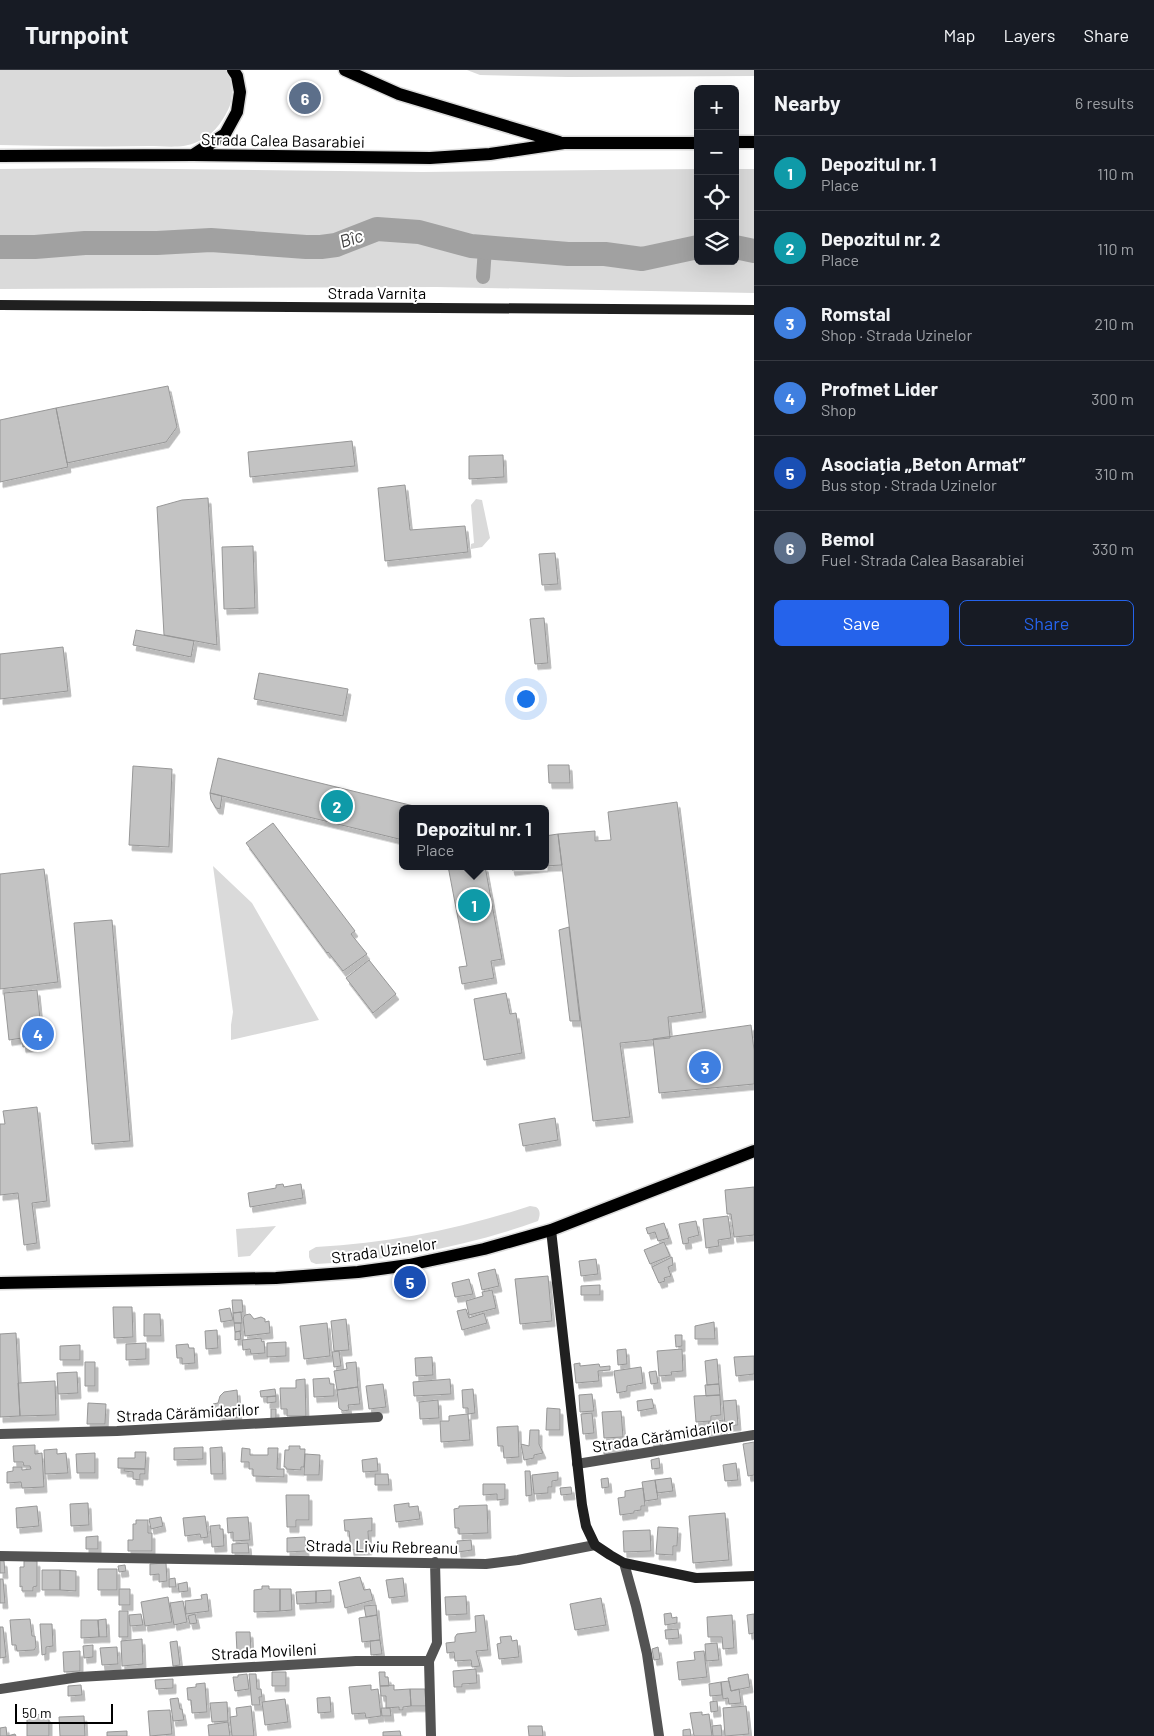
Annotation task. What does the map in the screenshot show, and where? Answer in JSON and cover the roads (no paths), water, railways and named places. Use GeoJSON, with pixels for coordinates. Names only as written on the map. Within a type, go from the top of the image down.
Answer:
{"type":"FeatureCollection","features":[{"type":"Feature","properties":{"kind":"main road"},"geometry":{"type":"LineString","coordinates":[[193,155],[224,134],[237,112],[240,92],[237,76],[233,70]]}},
{"type":"Feature","properties":{"kind":"main road","name":"Strada Calea Basarabiei"},"geometry":{"type":"LineString","coordinates":[[346,70],[399,94],[564,143]]}},
{"type":"Feature","properties":{"kind":"main road"},"geometry":{"type":"LineString","coordinates":[[739,142],[754,142]]}},
{"type":"Feature","properties":{"kind":"main road","name":"Strada Calea Basarabiei"},"geometry":{"type":"LineString","coordinates":[[0,156],[193,155],[430,158],[490,154],[564,143],[694,143]]}},
{"type":"Feature","properties":{"kind":"main road","name":"Strada Uzinelor"},"geometry":{"type":"LineString","coordinates":[[0,1283],[276,1278],[408,1266],[484,1249],[551,1230],[754,1151]]}},
{"type":"Feature","properties":{"kind":"street","name":"Strada Varnița"},"geometry":{"type":"LineString","coordinates":[[0,305],[754,310]]}},
{"type":"Feature","properties":{"kind":"street"},"geometry":{"type":"LineString","coordinates":[[551,1230],[582,1504],[586,1526],[595,1544],[624,1563],[696,1578],[754,1576]]}},
{"type":"Feature","properties":{"kind":"street","name":"Strada Cărămidarilor"},"geometry":{"type":"LineString","coordinates":[[0,1434],[117,1431],[378,1417]]}},
{"type":"Feature","properties":{"kind":"street","name":"Strada Cărămidarilor"},"geometry":{"type":"LineString","coordinates":[[577,1464],[754,1435]]}},
{"type":"Feature","properties":{"kind":"street","name":"Strada Liviu Rebreanu"},"geometry":{"type":"LineString","coordinates":[[0,1556],[486,1564],[518,1560],[595,1544]]}},
{"type":"Feature","properties":{"kind":"street"},"geometry":{"type":"LineString","coordinates":[[431,1736],[429,1662],[437,1643],[435,1562]]}},
{"type":"Feature","properties":{"kind":"street"},"geometry":{"type":"LineString","coordinates":[[624,1563],[647,1654],[659,1736]]}},
{"type":"Feature","properties":{"kind":"street","name":"Strada Movileni"},"geometry":{"type":"LineString","coordinates":[[0,1689],[79,1677],[356,1661],[429,1662]]}},
{"type":"Feature","properties":{"kind":"waterway","name":"Bîc"},"geometry":{"type":"LineString","coordinates":[[0,247],[211,240],[321,247],[336,245],[377,229],[419,232],[471,246],[568,254],[605,254],[642,259],[694,248]]}},
{"type":"Feature","properties":{"kind":"waterway"},"geometry":{"type":"LineString","coordinates":[[483,277],[485,248]]}},
{"type":"Feature","properties":{"kind":"waterway","name":"Bîc"},"geometry":{"type":"LineString","coordinates":[[739,248],[754,251]]}},
{"type":"Feature","properties":{"kind":"place","name":"Bemol"},"geometry":{"type":"Point","coordinates":[305,98]}},
{"type":"Feature","properties":{"kind":"place","name":"Depozitul nr. 2"},"geometry":{"type":"Point","coordinates":[337,806]}},
{"type":"Feature","properties":{"kind":"place","name":"Depozitul nr. 1"},"geometry":{"type":"Point","coordinates":[474,905]}},
{"type":"Feature","properties":{"kind":"place","name":"Profmet Lider"},"geometry":{"type":"Point","coordinates":[38,1034]}},
{"type":"Feature","properties":{"kind":"place","name":"Romstal"},"geometry":{"type":"Point","coordinates":[705,1067]}},
{"type":"Feature","properties":{"kind":"place","name":"Asociația „Beton Armat”"},"geometry":{"type":"Point","coordinates":[410,1282]}}]}
